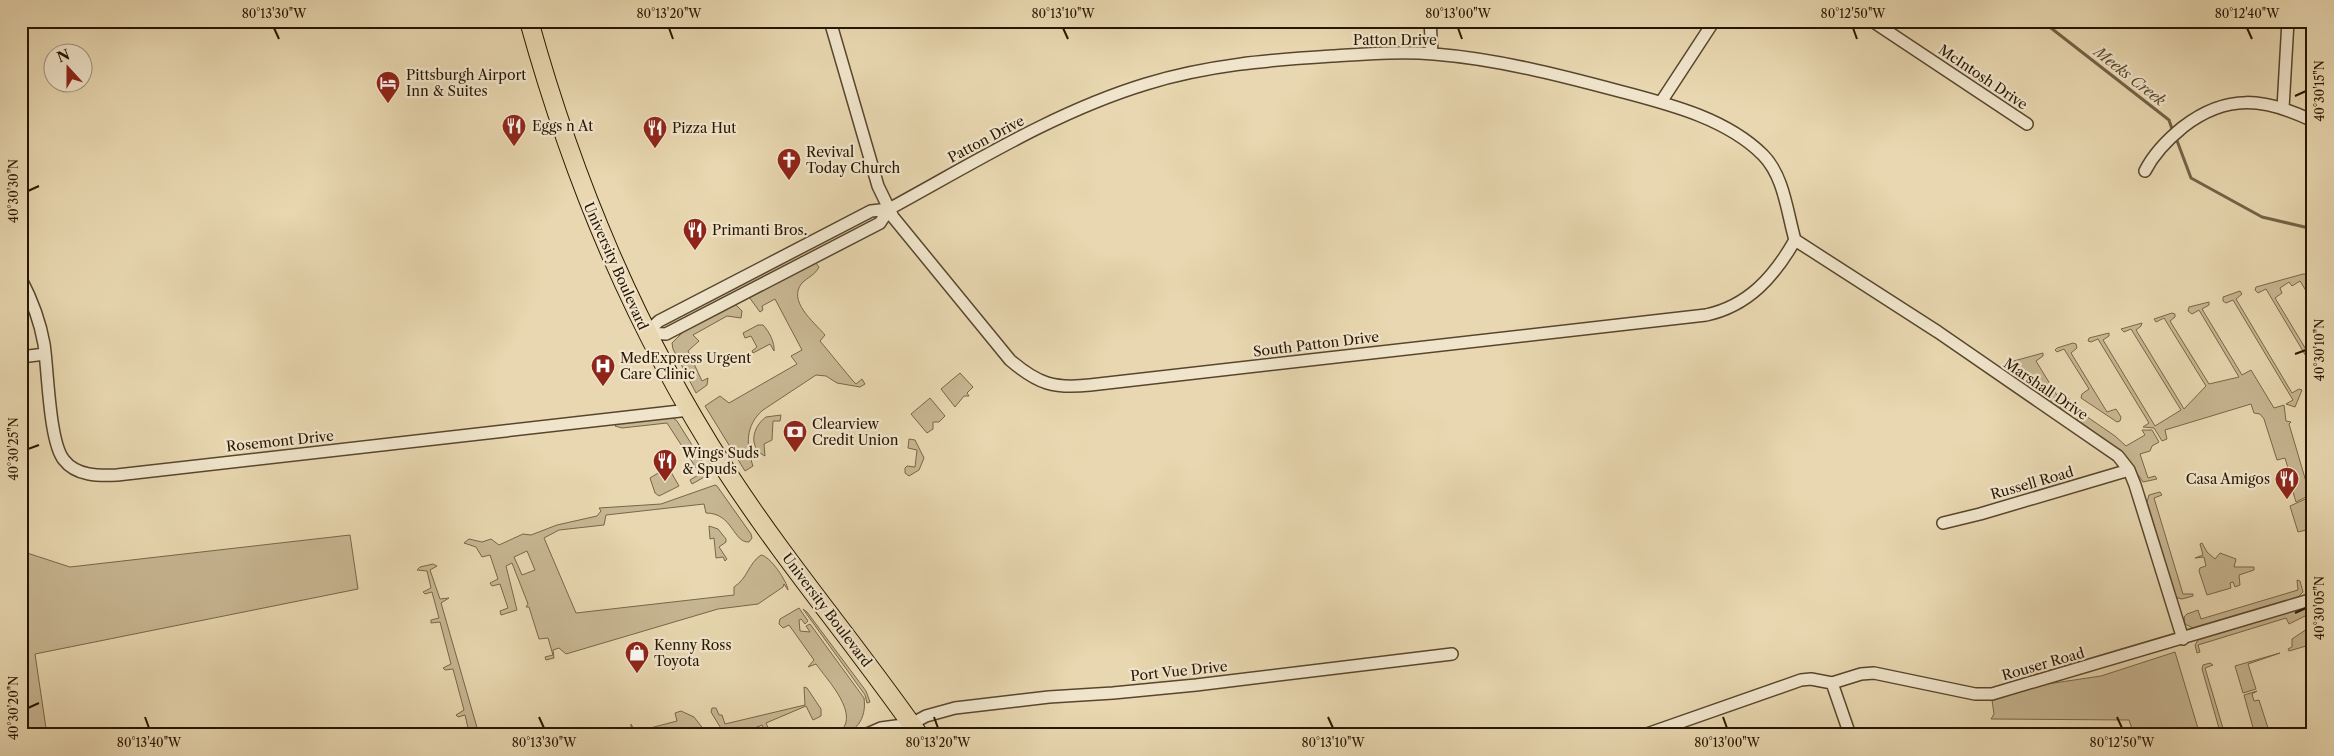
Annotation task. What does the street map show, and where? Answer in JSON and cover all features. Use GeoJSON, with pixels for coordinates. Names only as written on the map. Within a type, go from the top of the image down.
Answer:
{"type":"FeatureCollection","features":[{"type":"Feature","properties":{"kind":"main road","name":"University Boulevard"},"geometry":{"type":"LineString","coordinates":[[529,21],[581,186],[615,267],[646,333],[689,410],[727,472],[910,731]]}},
{"type":"Feature","properties":{"kind":"street","name":"South Patton Drive"},"geometry":{"type":"LineString","coordinates":[[830,21],[878,186],[898,226],[1010,360],[1039,381],[1066,387],[1706,315],[1724,310],[1748,298],[1787,253],[1795,240]]}},
{"type":"Feature","properties":{"kind":"street"},"geometry":{"type":"LineString","coordinates":[[1430,21],[1432,53]]}},
{"type":"Feature","properties":{"kind":"street"},"geometry":{"type":"LineString","coordinates":[[1660,102],[1714,21]]}},
{"type":"Feature","properties":{"kind":"street","name":"McIntosh Drive"},"geometry":{"type":"LineString","coordinates":[[1872,21],[2027,124]]}},
{"type":"Feature","properties":{"kind":"street"},"geometry":{"type":"LineString","coordinates":[[2283,108],[2288,21]]}},
{"type":"Feature","properties":{"kind":"street","name":"Patton Drive"},"geometry":{"type":"LineString","coordinates":[[646,333],[666,334],[880,222],[889,209],[1052,120],[1144,84],[1211,67],[1238,63],[1358,54],[1432,53],[1512,65],[1660,102],[1730,130],[1764,156],[1776,174],[1795,240]]}},
{"type":"Feature","properties":{"kind":"street"},"geometry":{"type":"LineString","coordinates":[[2145,171],[2152,157],[2168,140],[2188,124],[2208,111],[2231,103],[2250,102],[2283,108],[2313,121]]}},
{"type":"Feature","properties":{"kind":"street","name":"Marshall Drive"},"geometry":{"type":"LineString","coordinates":[[1795,240],[1938,332],[2118,456],[2128,470],[2183,639]]}},
{"type":"Feature","properties":{"kind":"street","name":"Rosemont Drive"},"geometry":{"type":"LineString","coordinates":[[21,279],[37,315],[60,453],[70,465],[84,473],[117,475],[689,410]]}},
{"type":"Feature","properties":{"kind":"street"},"geometry":{"type":"LineString","coordinates":[[21,357],[45,354]]}},
{"type":"Feature","properties":{"kind":"street","name":"Russell Road"},"geometry":{"type":"LineString","coordinates":[[1943,523],[1980,514],[2128,470]]}},
{"type":"Feature","properties":{"kind":"street","name":"Rouser Road"},"geometry":{"type":"LineString","coordinates":[[1832,683],[1861,674],[1874,673],[1986,695],[2183,639],[2313,599]]}},
{"type":"Feature","properties":{"kind":"street","name":"Port Vue Drive"},"geometry":{"type":"LineString","coordinates":[[866,735],[881,728],[910,731],[933,713],[955,708],[1049,697],[1196,685],[1452,654]]}},
{"type":"Feature","properties":{"kind":"street"},"geometry":{"type":"LineString","coordinates":[[1644,735],[1801,680],[1811,679],[1832,683],[1850,735]]}},
{"type":"Feature","properties":{"kind":"shaded area"},"geometry":{"type":"Polygon","coordinates":[[[814,261],[819,267],[814,274],[802,283],[798,290],[800,304],[809,318],[825,335],[820,341],[856,384],[862,379],[865,384],[860,387],[837,383],[826,376],[816,375],[763,410],[757,416],[750,429],[748,443],[753,466],[745,471],[705,406],[720,396],[729,403],[797,364],[791,356],[802,350],[775,299],[762,306],[763,310],[760,312],[749,297],[814,261]]]}},
{"type":"Feature","properties":{"kind":"shaded area"},"geometry":{"type":"Polygon","coordinates":[[[2303,274],[2313,274],[2313,282],[2307,286],[2313,296],[2313,302],[2300,281],[2292,286],[2289,282],[2280,288],[2282,293],[2275,298],[2313,361],[2313,368],[2266,289],[2258,293],[2255,290],[2256,287],[2303,274]]]}},
{"type":"Feature","properties":{"kind":"shaded area"},"geometry":{"type":"Polygon","coordinates":[[[2240,291],[2242,294],[2236,299],[2292,393],[2299,389],[2302,390],[2295,407],[2286,404],[2293,400],[2233,300],[2226,303],[2223,301],[2223,297],[2240,291]]]}},
{"type":"Feature","properties":{"kind":"shaded area"},"geometry":{"type":"Polygon","coordinates":[[[2209,302],[2209,305],[2202,309],[2242,375],[2251,370],[2274,408],[2284,405],[2286,421],[2291,422],[2289,424],[2310,495],[2296,502],[2285,458],[2277,460],[2264,419],[2260,414],[2254,413],[2251,404],[2165,430],[2167,439],[2162,441],[2154,428],[2143,427],[2149,423],[2098,339],[2091,342],[2088,341],[2089,338],[2109,333],[2109,336],[2103,340],[2155,426],[2181,410],[2131,329],[2124,332],[2121,329],[2142,323],[2136,330],[2184,409],[2206,386],[2164,318],[2156,322],[2154,319],[2172,313],[2175,314],[2175,317],[2170,321],[2209,384],[2239,377],[2199,310],[2192,314],[2188,311],[2189,307],[2209,302]]]}},
{"type":"Feature","properties":{"kind":"shaded area"},"geometry":{"type":"Polygon","coordinates":[[[735,304],[742,311],[741,318],[727,316],[693,335],[699,341],[688,351],[702,381],[708,378],[707,385],[696,393],[673,349],[672,343],[685,330],[735,304]]]}},
{"type":"Feature","properties":{"kind":"shaded area"},"geometry":{"type":"Polygon","coordinates":[[[758,325],[763,325],[767,330],[773,341],[774,351],[770,344],[753,353],[752,351],[757,347],[751,336],[745,338],[743,333],[758,325]]]}},
{"type":"Feature","properties":{"kind":"shaded area"},"geometry":{"type":"Polygon","coordinates":[[[2073,343],[2076,344],[2077,348],[2071,353],[2107,412],[2116,409],[2121,417],[2120,421],[2117,422],[2081,398],[2082,394],[2089,389],[2064,349],[2057,352],[2055,350],[2073,343]]]}},
{"type":"Feature","properties":{"kind":"shaded area"},"geometry":{"type":"Polygon","coordinates":[[[2043,353],[2043,356],[2036,361],[2058,397],[2065,393],[2071,402],[2067,410],[2064,410],[2005,372],[2005,366],[2010,362],[2043,353]]]}},
{"type":"Feature","properties":{"kind":"shaded area"},"geometry":{"type":"Polygon","coordinates":[[[960,373],[973,387],[967,393],[969,396],[964,396],[955,407],[941,389],[960,373]]]}},
{"type":"Feature","properties":{"kind":"shaded area"},"geometry":{"type":"Polygon","coordinates":[[[930,398],[945,416],[939,422],[933,422],[933,429],[927,433],[911,414],[930,398]]]}},
{"type":"Feature","properties":{"kind":"shaded area"},"geometry":{"type":"Polygon","coordinates":[[[2079,414],[2083,414],[2126,446],[2145,435],[2142,430],[2152,430],[2159,442],[2152,446],[2150,451],[2140,454],[2148,478],[2155,476],[2157,479],[2143,482],[2122,452],[2079,421],[2077,419],[2079,414]]]}},
{"type":"Feature","properties":{"kind":"shaded area"},"geometry":{"type":"Polygon","coordinates":[[[781,415],[780,421],[773,421],[772,440],[764,444],[765,456],[756,448],[754,443],[755,432],[761,421],[766,417],[781,415]]]}},
{"type":"Feature","properties":{"kind":"shaded area"},"geometry":{"type":"Polygon","coordinates":[[[673,418],[677,421],[707,469],[706,476],[692,484],[690,480],[700,474],[667,423],[622,428],[615,426],[618,423],[673,418]]]}},
{"type":"Feature","properties":{"kind":"shaded area"},"geometry":{"type":"Polygon","coordinates":[[[909,439],[915,440],[924,458],[919,470],[909,476],[905,473],[905,468],[907,466],[915,467],[917,450],[908,448],[909,439]]]}},
{"type":"Feature","properties":{"kind":"shaded area","name":"Wings Suds & Spuds"},"geometry":{"type":"Polygon","coordinates":[[[668,467],[679,486],[659,496],[655,493],[650,478],[668,467]]]}},
{"type":"Feature","properties":{"kind":"shaded area"},"geometry":{"type":"Polygon","coordinates":[[[715,485],[752,538],[749,542],[739,538],[722,518],[715,514],[706,513],[704,504],[606,515],[604,525],[559,530],[544,538],[576,613],[734,595],[734,587],[761,555],[765,556],[778,570],[788,590],[784,584],[783,587],[758,604],[718,609],[566,654],[559,648],[553,650],[554,658],[546,660],[545,657],[553,655],[548,638],[539,639],[529,607],[526,607],[528,604],[512,563],[506,566],[517,610],[501,615],[500,611],[508,608],[500,584],[492,586],[490,583],[498,579],[490,555],[482,557],[476,547],[464,543],[469,539],[482,542],[491,539],[499,545],[523,534],[531,535],[557,525],[597,516],[601,511],[599,508],[661,504],[715,485]],[[527,551],[514,557],[522,575],[535,570],[527,551]]]}},
{"type":"Feature","properties":{"kind":"shaded area"},"geometry":{"type":"Polygon","coordinates":[[[2160,492],[2162,495],[2154,498],[2183,594],[2193,594],[2193,596],[2182,599],[2175,595],[2147,502],[2149,495],[2160,492]]]}},
{"type":"Feature","properties":{"kind":"shaded area"},"geometry":{"type":"Polygon","coordinates":[[[2310,497],[2313,505],[2313,553],[2306,530],[2298,532],[2290,506],[2310,497]]]}},
{"type":"Feature","properties":{"kind":"shaded area"},"geometry":{"type":"Polygon","coordinates":[[[709,526],[718,529],[726,539],[726,542],[719,547],[727,559],[725,561],[723,557],[716,558],[714,538],[710,539],[709,526]]]}},
{"type":"Feature","properties":{"kind":"shaded area"},"geometry":{"type":"Polygon","coordinates":[[[350,535],[358,589],[35,654],[47,735],[21,735],[21,551],[70,567],[350,535]]]}},
{"type":"Feature","properties":{"kind":"shaded area"},"geometry":{"type":"Polygon","coordinates":[[[2202,543],[2207,552],[2215,559],[2220,553],[2236,559],[2234,567],[2254,567],[2254,570],[2239,575],[2240,585],[2235,587],[2233,582],[2230,583],[2231,588],[2207,595],[2199,571],[2200,568],[2206,566],[2204,557],[2195,558],[2203,555],[2200,544],[2202,543]]]}},
{"type":"Feature","properties":{"kind":"shaded area"},"geometry":{"type":"Polygon","coordinates":[[[433,564],[437,566],[430,570],[440,599],[449,598],[441,603],[478,731],[517,729],[518,735],[461,735],[461,731],[468,728],[465,715],[458,717],[456,715],[464,710],[453,669],[445,670],[443,668],[451,664],[440,622],[431,623],[431,620],[439,618],[432,592],[425,594],[423,592],[431,588],[427,571],[417,570],[420,567],[433,564]]]}},
{"type":"Feature","properties":{"kind":"shaded area"},"geometry":{"type":"Polygon","coordinates":[[[2297,580],[2300,581],[2303,592],[2296,599],[2195,629],[2185,624],[2184,617],[2198,610],[2201,619],[2298,590],[2297,580]]]}},
{"type":"Feature","properties":{"kind":"shaded area"},"geometry":{"type":"Polygon","coordinates":[[[2313,605],[2313,612],[2289,624],[2286,618],[2198,645],[2200,652],[2197,653],[2195,645],[2198,640],[2313,605]]]}},
{"type":"Feature","properties":{"kind":"shaded area"},"geometry":{"type":"Polygon","coordinates":[[[799,608],[808,621],[805,624],[801,619],[799,620],[800,631],[810,632],[806,626],[810,624],[864,698],[862,718],[854,729],[849,732],[835,735],[843,728],[846,720],[841,700],[816,664],[808,667],[814,660],[789,625],[783,628],[779,624],[780,619],[799,608]]]}},
{"type":"Feature","properties":{"kind":"shaded area"},"geometry":{"type":"Polygon","coordinates":[[[803,609],[866,691],[870,702],[867,703],[865,695],[803,609]]]}},
{"type":"Feature","properties":{"kind":"shaded area"},"geometry":{"type":"Polygon","coordinates":[[[2313,625],[2313,644],[2289,651],[2288,649],[2292,647],[2292,639],[2313,625]]]}},
{"type":"Feature","properties":{"kind":"shaded area"},"geometry":{"type":"Polygon","coordinates":[[[2175,652],[2200,735],[2134,735],[2129,720],[1991,719],[1994,714],[1992,700],[2047,684],[2101,676],[2175,652]]]}},
{"type":"Feature","properties":{"kind":"shaded area"},"geometry":{"type":"Polygon","coordinates":[[[2280,653],[2248,664],[2256,689],[2243,693],[2235,666],[2280,653]]]}},
{"type":"Feature","properties":{"kind":"shaded area"},"geometry":{"type":"Polygon","coordinates":[[[2210,663],[2213,665],[2205,668],[2225,735],[2221,735],[2202,669],[2203,665],[2210,663]]]}},
{"type":"Feature","properties":{"kind":"shaded area"},"geometry":{"type":"Polygon","coordinates":[[[804,687],[807,688],[821,709],[821,716],[813,720],[806,706],[766,723],[771,735],[767,735],[762,725],[738,735],[725,735],[711,712],[712,708],[716,708],[719,715],[722,715],[725,724],[805,705],[804,687]]]}},
{"type":"Feature","properties":{"kind":"shaded area"},"geometry":{"type":"Polygon","coordinates":[[[2257,691],[2252,694],[2254,701],[2259,700],[2268,728],[2265,729],[2266,735],[2255,735],[2244,695],[2257,691]]]}},
{"type":"Feature","properties":{"kind":"shaded area"},"geometry":{"type":"Polygon","coordinates":[[[681,711],[694,717],[708,735],[623,735],[631,733],[631,724],[635,732],[677,721],[675,713],[681,711]]]}},
{"type":"Feature","properties":{"kind":"waterway","name":"Meeks Creek"},"geometry":{"type":"LineString","coordinates":[[2042,21],[2169,120],[2173,132]]}},
{"type":"Feature","properties":{"kind":"waterway","name":"Meeks Creek"},"geometry":{"type":"LineString","coordinates":[[2176,138],[2191,178],[2262,217],[2313,229]]}},
{"type":"Feature","properties":{"kind":"place","name":"Pittsburgh Airport Inn & Suites"},"geometry":{"type":"Point","coordinates":[388,104]}},
{"type":"Feature","properties":{"kind":"place","name":"Eggs n At"},"geometry":{"type":"Point","coordinates":[514,147]}},
{"type":"Feature","properties":{"kind":"place","name":"Pizza Hut"},"geometry":{"type":"Point","coordinates":[655,149]}},
{"type":"Feature","properties":{"kind":"place","name":"Revival Today Church"},"geometry":{"type":"Point","coordinates":[789,181]}},
{"type":"Feature","properties":{"kind":"place","name":"Primanti Bros."},"geometry":{"type":"Point","coordinates":[695,251]}},
{"type":"Feature","properties":{"kind":"place","name":"MedExpress Urgent Care Clinic"},"geometry":{"type":"Point","coordinates":[603,387]}},
{"type":"Feature","properties":{"kind":"place","name":"Clearview Credit Union"},"geometry":{"type":"Point","coordinates":[795,453]}},
{"type":"Feature","properties":{"kind":"place","name":"Wings Suds & Spuds"},"geometry":{"type":"Point","coordinates":[665,482]}},
{"type":"Feature","properties":{"kind":"place","name":"Casa Amigos"},"geometry":{"type":"Point","coordinates":[2287,500]}},
{"type":"Feature","properties":{"kind":"place","name":"Kenny Ross Toyota"},"geometry":{"type":"Point","coordinates":[637,674]}}]}
